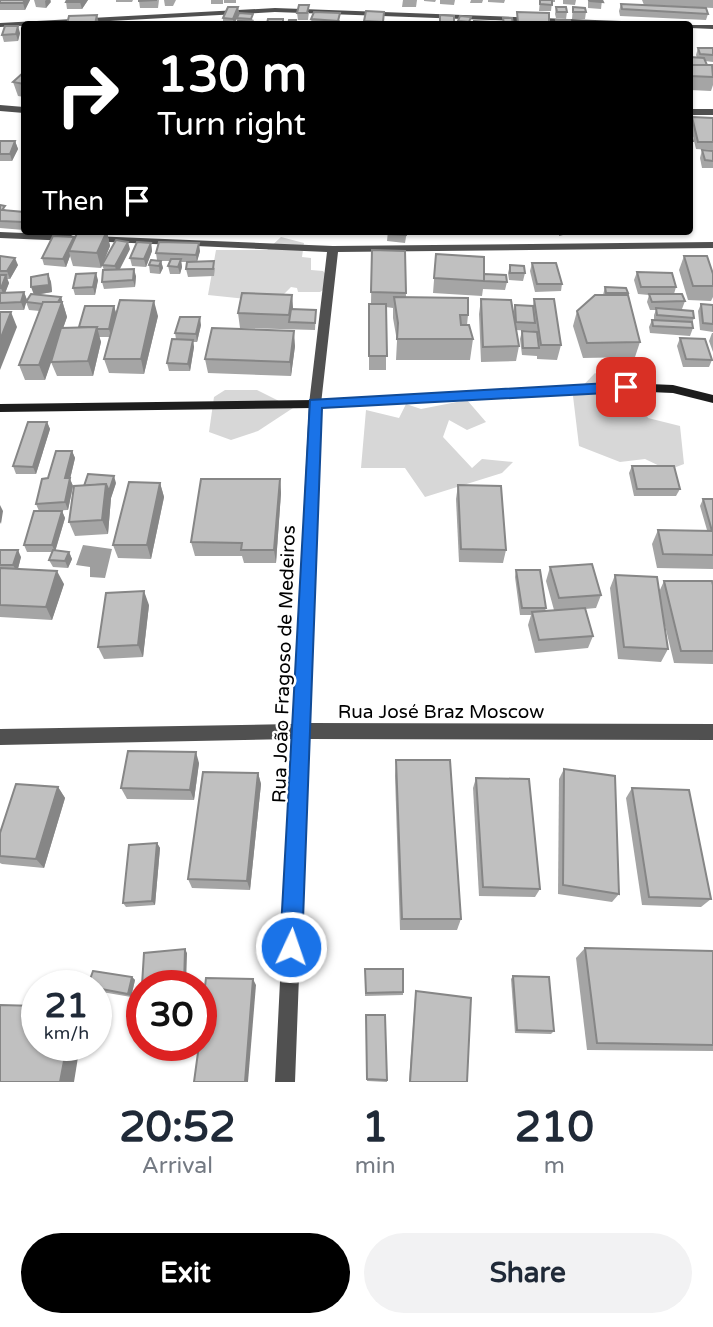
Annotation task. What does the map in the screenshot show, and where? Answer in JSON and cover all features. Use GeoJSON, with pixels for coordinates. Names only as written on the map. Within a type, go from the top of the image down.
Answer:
{"type":"FeatureCollection","features":[{"type":"Feature","properties":{"kind":"street"},"geometry":{"type":"LineString","coordinates":[[86,21],[275,10],[568,21]]}},
{"type":"Feature","properties":{"kind":"street"},"geometry":{"type":"LineString","coordinates":[[0,26],[21,25]]}},
{"type":"Feature","properties":{"kind":"street"},"geometry":{"type":"LineString","coordinates":[[693,26],[713,27]]}},
{"type":"Feature","properties":{"kind":"street"},"geometry":{"type":"LineString","coordinates":[[0,108],[21,110]]}},
{"type":"Feature","properties":{"kind":"street"},"geometry":{"type":"LineString","coordinates":[[693,111],[713,112]]}},
{"type":"Feature","properties":{"kind":"street"},"geometry":{"type":"LineString","coordinates":[[0,235],[333,249],[713,245]]}},
{"type":"Feature","properties":{"kind":"street","name":"Rua João Fragoso de Medeiros"},"geometry":{"type":"LineString","coordinates":[[285,1082],[315,404],[333,249]]}},
{"type":"Feature","properties":{"kind":"street"},"geometry":{"type":"LineString","coordinates":[[0,408],[315,404],[626,387],[673,389],[713,399]]}},
{"type":"Feature","properties":{"kind":"street","name":"Rua José Braz Moscow"},"geometry":{"type":"LineString","coordinates":[[0,737],[301,731],[713,732]]}},
{"type":"Feature","properties":{"kind":"shaded area"},"geometry":{"type":"Polygon","coordinates":[[[281,237],[304,243],[302,257],[311,258],[311,270],[323,271],[334,283],[320,292],[298,292],[297,288],[291,287],[276,302],[208,295],[216,250],[267,250],[281,237]]]}},
{"type":"Feature","properties":{"kind":"shaded area"},"geometry":{"type":"Polygon","coordinates":[[[595,373],[639,398],[648,418],[680,426],[684,464],[668,470],[645,459],[620,462],[579,446],[573,396],[595,373]]]}},
{"type":"Feature","properties":{"kind":"shaded area"},"geometry":{"type":"Polygon","coordinates":[[[225,390],[257,390],[293,408],[258,431],[231,440],[209,432],[214,397],[225,390]]]}},
{"type":"Feature","properties":{"kind":"shaded area"},"geometry":{"type":"Polygon","coordinates":[[[467,400],[486,422],[467,430],[449,420],[443,437],[472,468],[482,459],[513,462],[502,473],[425,497],[405,468],[361,468],[366,410],[399,418],[406,404],[421,409],[467,400]]]}},
{"type":"Feature","properties":{"kind":"shaded area"},"geometry":{"type":"Polygon","coordinates":[[[83,545],[112,549],[105,578],[90,577],[90,567],[76,565],[83,545]]]}},
{"type":"Feature","properties":{"kind":"building"},"geometry":{"type":"Polygon","coordinates":[[[0,0],[25,0],[23,3],[0,3],[0,0]]]}},
{"type":"Feature","properties":{"kind":"building"},"geometry":{"type":"Polygon","coordinates":[[[540,0],[552,0],[552,5],[540,4],[540,0]]]}},
{"type":"Feature","properties":{"kind":"building"},"geometry":{"type":"Polygon","coordinates":[[[621,4],[706,8],[708,14],[622,9],[621,4]]]}},
{"type":"Feature","properties":{"kind":"building"},"geometry":{"type":"Polygon","coordinates":[[[299,5],[309,5],[307,13],[297,13],[299,5]]]}},
{"type":"Feature","properties":{"kind":"building"},"geometry":{"type":"Polygon","coordinates":[[[228,7],[238,7],[233,19],[223,18],[228,7]]]}},
{"type":"Feature","properties":{"kind":"building"},"geometry":{"type":"Polygon","coordinates":[[[556,7],[566,7],[567,12],[557,12],[556,7]]]}},
{"type":"Feature","properties":{"kind":"building"},"geometry":{"type":"Polygon","coordinates":[[[573,7],[585,8],[586,12],[573,12],[573,7]]]}},
{"type":"Feature","properties":{"kind":"building"},"geometry":{"type":"Polygon","coordinates":[[[366,11],[384,12],[383,21],[364,21],[366,11]]]}},
{"type":"Feature","properties":{"kind":"building"},"geometry":{"type":"Polygon","coordinates":[[[314,12],[340,13],[338,21],[311,19],[314,12]]]}},
{"type":"Feature","properties":{"kind":"building"},"geometry":{"type":"Polygon","coordinates":[[[517,12],[549,13],[549,21],[518,21],[517,12]]]}},
{"type":"Feature","properties":{"kind":"building"},"geometry":{"type":"Polygon","coordinates":[[[239,13],[253,14],[251,19],[237,18],[239,13]]]}},
{"type":"Feature","properties":{"kind":"building"},"geometry":{"type":"Polygon","coordinates":[[[97,15],[96,21],[68,21],[69,16],[97,15]]]}},
{"type":"Feature","properties":{"kind":"building"},"geometry":{"type":"Polygon","coordinates":[[[440,15],[454,16],[454,21],[440,21],[440,15]]]}},
{"type":"Feature","properties":{"kind":"building"},"geometry":{"type":"Polygon","coordinates":[[[460,16],[471,17],[469,21],[458,21],[460,16]]]}},
{"type":"Feature","properties":{"kind":"building"},"geometry":{"type":"Polygon","coordinates":[[[5,26],[18,26],[16,34],[2,35],[5,26]]]}},
{"type":"Feature","properties":{"kind":"building"},"geometry":{"type":"Polygon","coordinates":[[[698,48],[713,48],[713,55],[700,54],[698,48]]]}},
{"type":"Feature","properties":{"kind":"building"},"geometry":{"type":"Polygon","coordinates":[[[693,57],[704,58],[707,65],[693,65],[693,57]]]}},
{"type":"Feature","properties":{"kind":"building"},"geometry":{"type":"Polygon","coordinates":[[[693,65],[712,65],[713,77],[693,76],[693,65]]]}},
{"type":"Feature","properties":{"kind":"building"},"geometry":{"type":"Polygon","coordinates":[[[21,75],[21,83],[13,82],[21,75]]]}},
{"type":"Feature","properties":{"kind":"building"},"geometry":{"type":"Polygon","coordinates":[[[693,117],[713,118],[713,142],[698,142],[693,117]]]}},
{"type":"Feature","properties":{"kind":"building"},"geometry":{"type":"Polygon","coordinates":[[[0,141],[15,141],[10,154],[0,154],[0,141]]]}},
{"type":"Feature","properties":{"kind":"building"},"geometry":{"type":"Polygon","coordinates":[[[702,150],[713,151],[713,161],[705,160],[702,150]]]}},
{"type":"Feature","properties":{"kind":"building"},"geometry":{"type":"Polygon","coordinates":[[[0,205],[5,206],[2,210],[21,212],[21,222],[0,221],[0,205]]]}},
{"type":"Feature","properties":{"kind":"building"},"geometry":{"type":"Polygon","coordinates":[[[76,235],[105,235],[97,253],[69,251],[76,235]]]}},
{"type":"Feature","properties":{"kind":"building"},"geometry":{"type":"Polygon","coordinates":[[[53,236],[74,237],[63,259],[42,258],[53,236]]]}},
{"type":"Feature","properties":{"kind":"building"},"geometry":{"type":"Polygon","coordinates":[[[116,240],[128,242],[115,266],[102,265],[116,240]]]}},
{"type":"Feature","properties":{"kind":"building"},"geometry":{"type":"Polygon","coordinates":[[[137,242],[151,243],[144,259],[130,258],[137,242]]]}},
{"type":"Feature","properties":{"kind":"building"},"geometry":{"type":"Polygon","coordinates":[[[159,242],[199,243],[196,255],[156,253],[159,242]]]}},
{"type":"Feature","properties":{"kind":"building"},"geometry":{"type":"Polygon","coordinates":[[[372,250],[405,251],[406,293],[371,292],[372,250]]]}},
{"type":"Feature","properties":{"kind":"building"},"geometry":{"type":"Polygon","coordinates":[[[436,254],[484,257],[484,281],[434,278],[436,254]]]}},
{"type":"Feature","properties":{"kind":"building"},"geometry":{"type":"Polygon","coordinates":[[[0,256],[15,258],[7,271],[0,271],[0,256]]]}},
{"type":"Feature","properties":{"kind":"building"},"geometry":{"type":"Polygon","coordinates":[[[684,256],[707,256],[713,274],[713,286],[693,286],[684,256]]]}},
{"type":"Feature","properties":{"kind":"building"},"geometry":{"type":"Polygon","coordinates":[[[171,259],[181,259],[178,267],[168,266],[171,259]]]}},
{"type":"Feature","properties":{"kind":"building"},"geometry":{"type":"Polygon","coordinates":[[[151,260],[161,261],[159,266],[149,265],[151,260]]]}},
{"type":"Feature","properties":{"kind":"building"},"geometry":{"type":"Polygon","coordinates":[[[214,261],[213,269],[186,269],[187,262],[214,261]]]}},
{"type":"Feature","properties":{"kind":"building"},"geometry":{"type":"Polygon","coordinates":[[[532,263],[556,263],[562,284],[537,284],[532,263]]]}},
{"type":"Feature","properties":{"kind":"building"},"geometry":{"type":"Polygon","coordinates":[[[510,265],[524,266],[525,273],[510,273],[510,265]]]}},
{"type":"Feature","properties":{"kind":"building"},"geometry":{"type":"Polygon","coordinates":[[[134,269],[133,280],[102,282],[103,270],[134,269]]]}},
{"type":"Feature","properties":{"kind":"building"},"geometry":{"type":"Polygon","coordinates":[[[637,272],[672,273],[676,287],[641,287],[637,272]]]}},
{"type":"Feature","properties":{"kind":"building"},"geometry":{"type":"Polygon","coordinates":[[[96,273],[93,287],[73,288],[76,274],[96,273]]]}},
{"type":"Feature","properties":{"kind":"building"},"geometry":{"type":"Polygon","coordinates":[[[48,274],[49,285],[31,287],[31,277],[48,274]]]}},
{"type":"Feature","properties":{"kind":"building"},"geometry":{"type":"Polygon","coordinates":[[[484,274],[506,275],[507,282],[483,281],[484,274]]]}},
{"type":"Feature","properties":{"kind":"building"},"geometry":{"type":"Polygon","coordinates":[[[0,275],[6,275],[1,288],[0,288],[0,275]]]}},
{"type":"Feature","properties":{"kind":"building"},"geometry":{"type":"Polygon","coordinates":[[[605,287],[626,288],[628,293],[606,293],[605,287]]]}},
{"type":"Feature","properties":{"kind":"building"},"geometry":{"type":"Polygon","coordinates":[[[24,292],[21,302],[0,303],[0,293],[24,292]]]}},
{"type":"Feature","properties":{"kind":"building"},"geometry":{"type":"Polygon","coordinates":[[[242,293],[292,295],[289,315],[238,313],[242,293]]]}},
{"type":"Feature","properties":{"kind":"building"},"geometry":{"type":"Polygon","coordinates":[[[31,294],[61,297],[58,302],[26,302],[31,294]]]}},
{"type":"Feature","properties":{"kind":"building"},"geometry":{"type":"Polygon","coordinates":[[[649,294],[682,294],[685,301],[652,302],[649,294]]]}},
{"type":"Feature","properties":{"kind":"building"},"geometry":{"type":"Polygon","coordinates":[[[595,295],[628,295],[640,342],[587,343],[577,311],[595,295]]]}},
{"type":"Feature","properties":{"kind":"building"},"geometry":{"type":"Polygon","coordinates":[[[394,297],[468,298],[468,315],[460,315],[461,325],[469,325],[473,339],[397,339],[398,323],[394,297]]]}},
{"type":"Feature","properties":{"kind":"building"},"geometry":{"type":"Polygon","coordinates":[[[481,299],[511,300],[519,346],[483,347],[481,299]]]}},
{"type":"Feature","properties":{"kind":"building"},"geometry":{"type":"Polygon","coordinates":[[[534,299],[554,299],[561,345],[541,345],[534,299]]]}},
{"type":"Feature","properties":{"kind":"building"},"geometry":{"type":"Polygon","coordinates":[[[120,300],[154,301],[141,359],[104,359],[120,300]]]}},
{"type":"Feature","properties":{"kind":"building"},"geometry":{"type":"Polygon","coordinates":[[[43,302],[62,302],[39,365],[19,365],[43,302]]]}},
{"type":"Feature","properties":{"kind":"building"},"geometry":{"type":"Polygon","coordinates":[[[369,304],[386,304],[387,356],[369,356],[369,304]]]}},
{"type":"Feature","properties":{"kind":"building"},"geometry":{"type":"Polygon","coordinates":[[[701,304],[713,305],[713,324],[703,323],[701,304]]]}},
{"type":"Feature","properties":{"kind":"building"},"geometry":{"type":"Polygon","coordinates":[[[515,305],[533,306],[535,323],[516,322],[515,305]]]}},
{"type":"Feature","properties":{"kind":"building"},"geometry":{"type":"Polygon","coordinates":[[[85,306],[114,306],[109,329],[79,327],[85,306]]]}},
{"type":"Feature","properties":{"kind":"building"},"geometry":{"type":"Polygon","coordinates":[[[656,308],[693,311],[694,318],[657,315],[656,308]]]}},
{"type":"Feature","properties":{"kind":"building"},"geometry":{"type":"Polygon","coordinates":[[[291,309],[316,310],[315,323],[289,322],[291,309]]]}},
{"type":"Feature","properties":{"kind":"building"},"geometry":{"type":"Polygon","coordinates":[[[0,312],[11,312],[0,340],[0,312]]]}},
{"type":"Feature","properties":{"kind":"building"},"geometry":{"type":"Polygon","coordinates":[[[180,317],[200,317],[196,334],[175,333],[180,317]]]}},
{"type":"Feature","properties":{"kind":"building"},"geometry":{"type":"Polygon","coordinates":[[[652,320],[692,322],[693,328],[653,326],[652,320]]]}},
{"type":"Feature","properties":{"kind":"building"},"geometry":{"type":"Polygon","coordinates":[[[97,327],[88,361],[51,362],[61,328],[97,327]]]}},
{"type":"Feature","properties":{"kind":"building"},"geometry":{"type":"Polygon","coordinates":[[[212,328],[294,331],[290,362],[205,359],[212,328]]]}},
{"type":"Feature","properties":{"kind":"building"},"geometry":{"type":"Polygon","coordinates":[[[522,331],[537,332],[539,348],[523,348],[522,331]]]}},
{"type":"Feature","properties":{"kind":"building"},"geometry":{"type":"Polygon","coordinates":[[[680,338],[705,339],[712,360],[686,359],[680,338]]]}},
{"type":"Feature","properties":{"kind":"building"},"geometry":{"type":"Polygon","coordinates":[[[172,339],[193,340],[188,364],[167,363],[172,339]]]}},
{"type":"Feature","properties":{"kind":"building"},"geometry":{"type":"Polygon","coordinates":[[[28,422],[47,422],[33,467],[13,466],[28,422]]]}},
{"type":"Feature","properties":{"kind":"building"},"geometry":{"type":"Polygon","coordinates":[[[56,451],[72,451],[65,478],[70,478],[65,502],[36,504],[42,479],[48,478],[56,451]]]}},
{"type":"Feature","properties":{"kind":"building"},"geometry":{"type":"Polygon","coordinates":[[[632,466],[674,466],[680,489],[637,489],[632,466]]]}},
{"type":"Feature","properties":{"kind":"building"},"geometry":{"type":"Polygon","coordinates":[[[88,474],[114,476],[109,491],[106,484],[84,486],[88,474]]]}},
{"type":"Feature","properties":{"kind":"building"},"geometry":{"type":"Polygon","coordinates":[[[201,479],[280,479],[274,550],[241,550],[242,543],[191,542],[201,479]]]}},
{"type":"Feature","properties":{"kind":"building"},"geometry":{"type":"Polygon","coordinates":[[[129,482],[160,483],[147,545],[113,545],[129,482]]]}},
{"type":"Feature","properties":{"kind":"building"},"geometry":{"type":"Polygon","coordinates":[[[106,484],[102,520],[69,522],[74,486],[106,484]]]}},
{"type":"Feature","properties":{"kind":"building"},"geometry":{"type":"Polygon","coordinates":[[[458,485],[501,486],[506,550],[461,549],[458,485]]]}},
{"type":"Feature","properties":{"kind":"building"},"geometry":{"type":"Polygon","coordinates":[[[703,499],[713,499],[713,531],[712,531],[703,499]]]}},
{"type":"Feature","properties":{"kind":"building"},"geometry":{"type":"Polygon","coordinates":[[[34,511],[62,511],[52,545],[24,545],[34,511]]]}},
{"type":"Feature","properties":{"kind":"building"},"geometry":{"type":"Polygon","coordinates":[[[658,530],[713,531],[713,555],[663,554],[658,530]]]}},
{"type":"Feature","properties":{"kind":"building"},"geometry":{"type":"Polygon","coordinates":[[[0,550],[18,550],[13,565],[0,565],[0,550]]]}},
{"type":"Feature","properties":{"kind":"building"},"geometry":{"type":"Polygon","coordinates":[[[53,550],[69,552],[65,561],[49,560],[53,550]]]}},
{"type":"Feature","properties":{"kind":"building"},"geometry":{"type":"Polygon","coordinates":[[[592,564],[601,595],[559,598],[550,567],[592,564]]]}},
{"type":"Feature","properties":{"kind":"building"},"geometry":{"type":"Polygon","coordinates":[[[0,568],[57,571],[46,607],[0,605],[0,568]]]}},
{"type":"Feature","properties":{"kind":"building"},"geometry":{"type":"Polygon","coordinates":[[[516,570],[540,570],[546,608],[522,608],[516,570]]]}},
{"type":"Feature","properties":{"kind":"building"},"geometry":{"type":"Polygon","coordinates":[[[615,575],[657,577],[668,649],[624,647],[615,575]]]}},
{"type":"Feature","properties":{"kind":"building"},"geometry":{"type":"Polygon","coordinates":[[[664,581],[712,581],[713,651],[681,651],[664,581]]]}},
{"type":"Feature","properties":{"kind":"building"},"geometry":{"type":"Polygon","coordinates":[[[144,591],[138,645],[98,647],[106,593],[144,591]]]}},
{"type":"Feature","properties":{"kind":"building"},"geometry":{"type":"Polygon","coordinates":[[[585,608],[593,636],[539,640],[532,612],[585,608]]]}},
{"type":"Feature","properties":{"kind":"building"},"geometry":{"type":"Polygon","coordinates":[[[128,751],[196,752],[190,790],[121,788],[128,751]]]}},
{"type":"Feature","properties":{"kind":"building"},"geometry":{"type":"Polygon","coordinates":[[[396,760],[450,760],[461,919],[402,919],[396,760]]]}},
{"type":"Feature","properties":{"kind":"building"},"geometry":{"type":"Polygon","coordinates":[[[564,769],[615,776],[619,894],[563,885],[564,769]]]}},
{"type":"Feature","properties":{"kind":"building"},"geometry":{"type":"Polygon","coordinates":[[[203,772],[258,773],[247,881],[188,879],[203,772]]]}},
{"type":"Feature","properties":{"kind":"building"},"geometry":{"type":"Polygon","coordinates":[[[476,778],[529,779],[540,889],[483,887],[476,778]]]}},
{"type":"Feature","properties":{"kind":"building"},"geometry":{"type":"Polygon","coordinates":[[[16,784],[58,787],[36,859],[0,856],[0,833],[16,784]]]}},
{"type":"Feature","properties":{"kind":"building"},"geometry":{"type":"Polygon","coordinates":[[[632,788],[689,790],[711,899],[649,897],[632,788]]]}},
{"type":"Feature","properties":{"kind":"building"},"geometry":{"type":"Polygon","coordinates":[[[157,843],[152,901],[123,903],[129,845],[157,843]]]}},
{"type":"Feature","properties":{"kind":"building"},"geometry":{"type":"Polygon","coordinates":[[[585,948],[713,951],[713,1045],[597,1043],[585,948]]]}},
{"type":"Feature","properties":{"kind":"building"},"geometry":{"type":"Polygon","coordinates":[[[185,949],[184,970],[143,970],[144,953],[185,949]]]}},
{"type":"Feature","properties":{"kind":"building"},"geometry":{"type":"Polygon","coordinates":[[[365,969],[403,969],[403,992],[366,993],[365,969]]]}},
{"type":"Feature","properties":{"kind":"building"},"geometry":{"type":"Polygon","coordinates":[[[112,974],[126,976],[126,994],[112,991],[112,974]]]}},
{"type":"Feature","properties":{"kind":"building"},"geometry":{"type":"Polygon","coordinates":[[[513,976],[549,977],[554,1031],[517,1030],[513,976]]]}},
{"type":"Feature","properties":{"kind":"building"},"geometry":{"type":"Polygon","coordinates":[[[217,978],[253,979],[245,1082],[194,1082],[197,1061],[217,1061],[217,978]]]}},
{"type":"Feature","properties":{"kind":"building"},"geometry":{"type":"Polygon","coordinates":[[[416,991],[471,998],[467,1082],[410,1082],[416,991]]]}},
{"type":"Feature","properties":{"kind":"building"},"geometry":{"type":"Polygon","coordinates":[[[0,1005],[21,1006],[21,1061],[64,1061],[60,1082],[0,1082],[0,1005]]]}},
{"type":"Feature","properties":{"kind":"building"},"geometry":{"type":"Polygon","coordinates":[[[366,1015],[385,1015],[387,1080],[367,1079],[366,1015]]]}},
{"type":"Feature","properties":{"kind":"route"},"geometry":{"type":"LineString","coordinates":[[291,947],[315,404],[626,387]]}}]}
